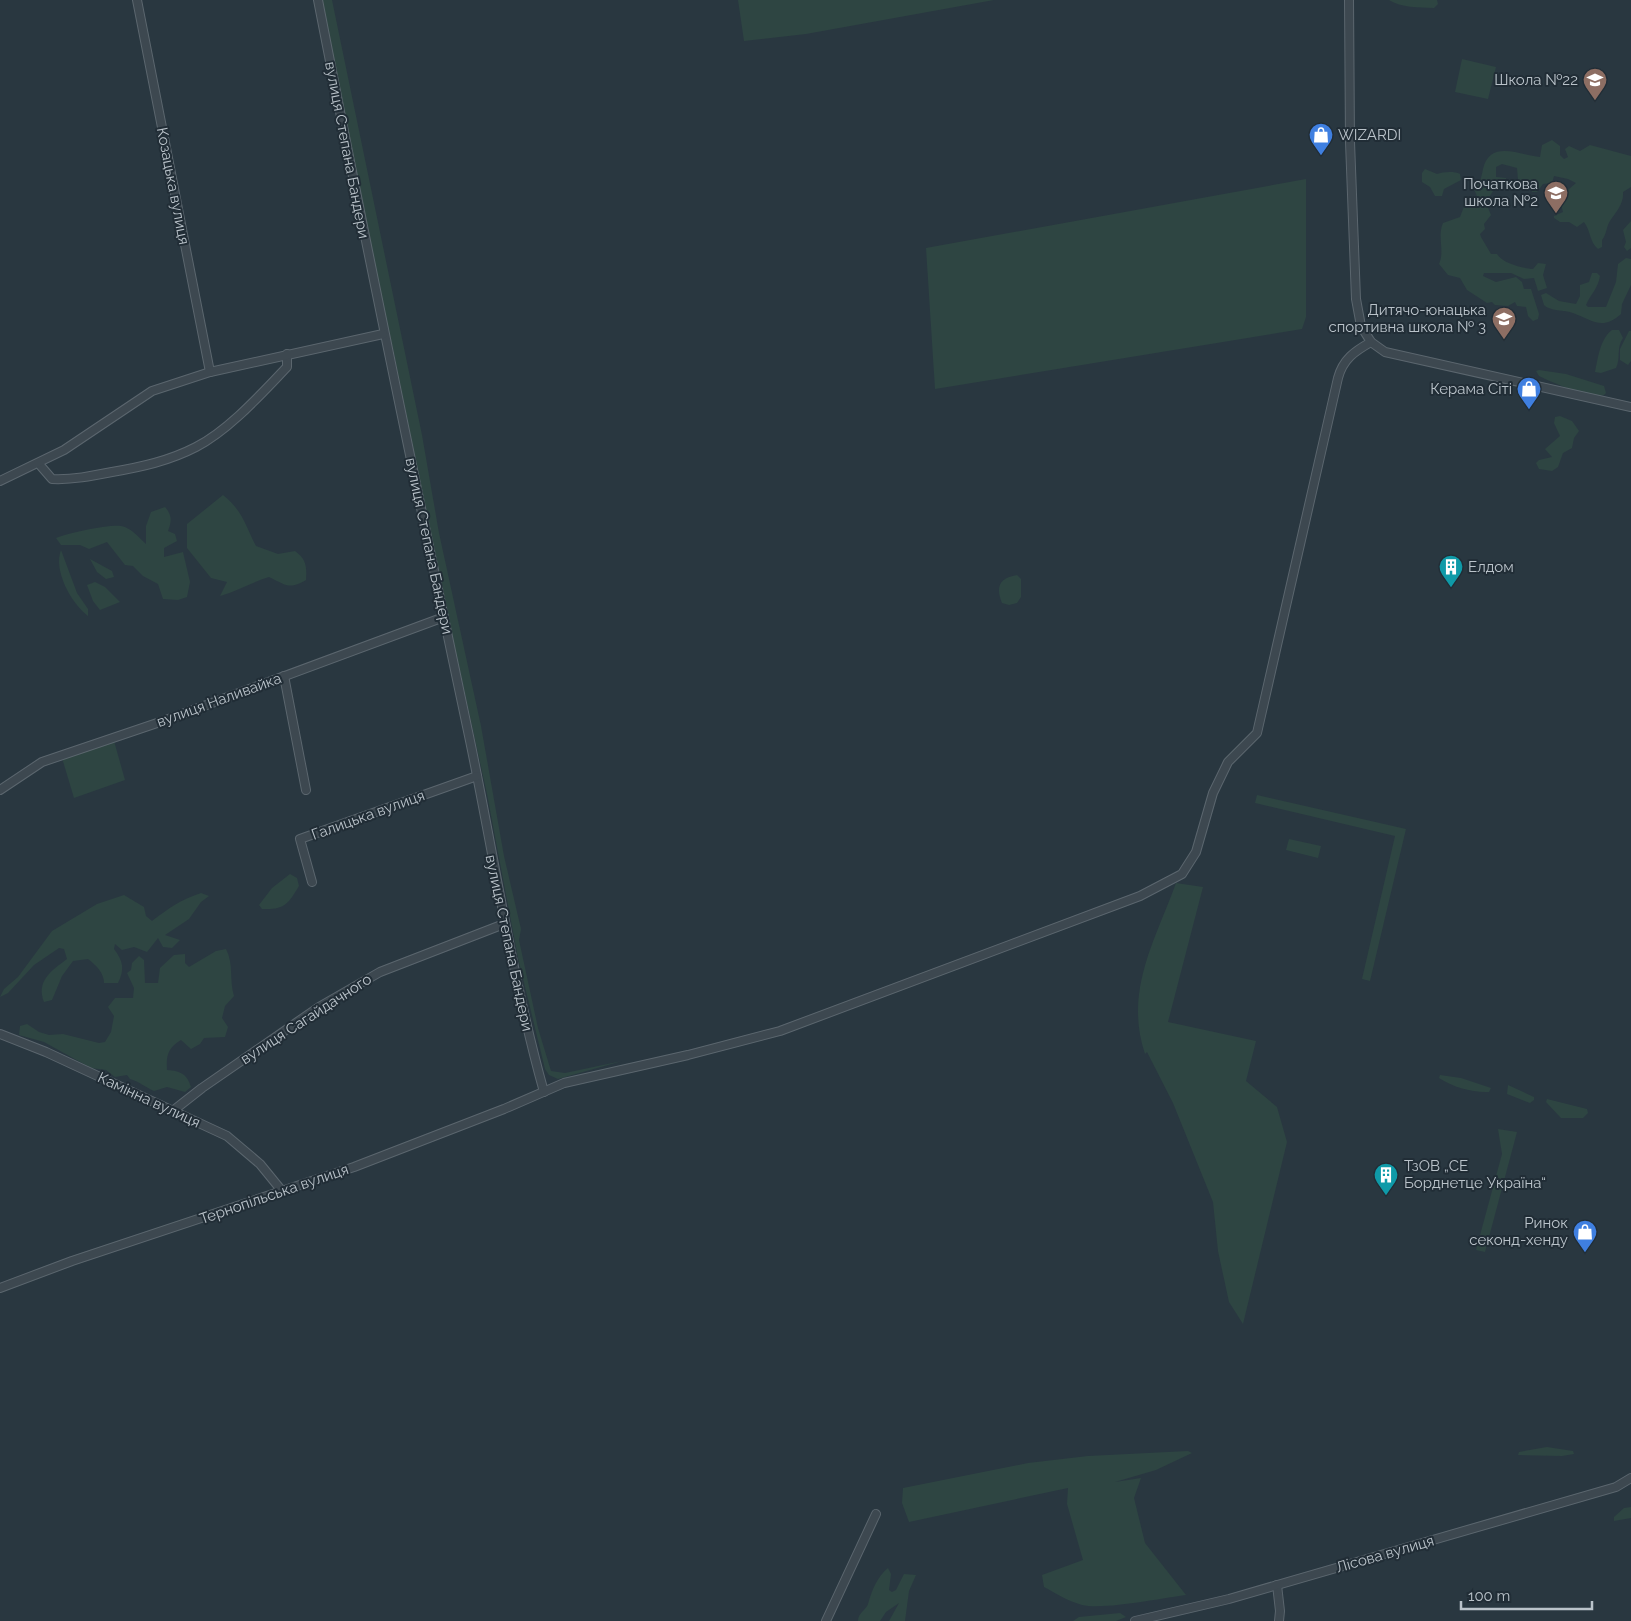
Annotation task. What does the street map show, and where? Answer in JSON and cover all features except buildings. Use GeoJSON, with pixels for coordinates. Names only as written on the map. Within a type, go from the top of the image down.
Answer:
{"type":"FeatureCollection","features":[{"type":"Feature","properties":{"kind":"street","name":"Козацька вулиця"},"geometry":{"type":"LineString","coordinates":[[137,0],[210,372]]}},
{"type":"Feature","properties":{"kind":"street","name":"вулиця Степана Бандери"},"geometry":{"type":"LineString","coordinates":[[318,0],[383,334],[477,776],[504,924],[528,1035],[544,1092]]}},
{"type":"Feature","properties":{"kind":"street"},"geometry":{"type":"LineString","coordinates":[[1349,0],[1350,142],[1356,299],[1361,326],[1371,342],[1385,352],[1631,407]]}},
{"type":"Feature","properties":{"kind":"street"},"geometry":{"type":"LineString","coordinates":[[0,481],[39,464],[64,450],[152,391],[210,372],[383,334]]}},
{"type":"Feature","properties":{"kind":"street","name":"Тернопільська вулиця"},"geometry":{"type":"LineString","coordinates":[[0,1288],[72,1261],[255,1202],[422,1142],[572,1080],[688,1055],[780,1031],[1140,896],[1182,874],[1196,852],[1213,792],[1228,762],[1257,733],[1340,369],[1352,353],[1371,342]]}},
{"type":"Feature","properties":{"kind":"street"},"geometry":{"type":"LineString","coordinates":[[39,464],[52,479],[64,479],[138,467],[179,455],[210,438],[260,395],[288,367],[287,354]]}},
{"type":"Feature","properties":{"kind":"street","name":"вулиця Наливайка"},"geometry":{"type":"LineString","coordinates":[[0,790],[42,762],[166,720],[444,617]]}},
{"type":"Feature","properties":{"kind":"street"},"geometry":{"type":"LineString","coordinates":[[284,676],[306,790]]}},
{"type":"Feature","properties":{"kind":"street","name":"Галицька вулиця"},"geometry":{"type":"LineString","coordinates":[[312,882],[300,839],[477,776]]}},
{"type":"Feature","properties":{"kind":"street","name":"вулиця Сагайдачного"},"geometry":{"type":"LineString","coordinates":[[174,1110],[202,1088],[319,1007],[380,972],[504,924]]}},
{"type":"Feature","properties":{"kind":"street","name":"Камінна вулиця"},"geometry":{"type":"LineString","coordinates":[[0,1034],[46,1052],[174,1110],[237,1143],[260,1164],[282,1191]]}},
{"type":"Feature","properties":{"kind":"street","name":"Лісова вулиця"},"geometry":{"type":"LineString","coordinates":[[1135,1621],[1229,1599],[1616,1487],[1631,1478]]}},
{"type":"Feature","properties":{"kind":"street"},"geometry":{"type":"LineString","coordinates":[[826,1621],[876,1514]]}},
{"type":"Feature","properties":{"kind":"street"},"geometry":{"type":"LineString","coordinates":[[1277,1585],[1280,1611],[1279,1621]]}},
{"type":"Feature","properties":{"kind":"green space"},"geometry":{"type":"Polygon","coordinates":[[[322,0],[332,0],[422,435],[439,533],[481,726],[504,856],[521,929],[519,940],[538,1028],[551,1071],[565,1073],[622,1061],[558,1079],[549,1075],[545,1069],[518,958],[487,794],[440,580],[393,349],[375,275],[322,0]]]}},
{"type":"Feature","properties":{"kind":"green space"},"geometry":{"type":"Polygon","coordinates":[[[738,0],[994,0],[806,34],[744,41],[738,0]]]}},
{"type":"Feature","properties":{"kind":"green space"},"geometry":{"type":"Polygon","coordinates":[[[1389,0],[1437,0],[1438,4],[1434,8],[1416,7],[1405,6],[1389,0]]]}},
{"type":"Feature","properties":{"kind":"green space"},"geometry":{"type":"Polygon","coordinates":[[[1462,59],[1496,67],[1488,99],[1455,92],[1462,59]]]}},
{"type":"Feature","properties":{"kind":"green space"},"geometry":{"type":"Polygon","coordinates":[[[1552,140],[1560,146],[1560,155],[1564,159],[1568,157],[1565,149],[1569,146],[1580,151],[1590,145],[1631,156],[1631,187],[1623,192],[1621,204],[1609,223],[1602,240],[1602,247],[1598,249],[1593,243],[1584,222],[1577,227],[1569,222],[1560,222],[1554,218],[1554,216],[1563,212],[1558,194],[1576,183],[1554,176],[1552,183],[1543,184],[1537,192],[1532,192],[1529,184],[1518,180],[1517,168],[1502,164],[1496,167],[1496,177],[1506,178],[1507,183],[1496,187],[1486,203],[1491,215],[1484,224],[1485,229],[1480,234],[1481,237],[1491,254],[1497,254],[1508,263],[1533,269],[1538,263],[1546,264],[1543,275],[1547,288],[1538,291],[1534,278],[1524,279],[1511,273],[1484,273],[1483,276],[1496,282],[1516,277],[1522,282],[1524,289],[1531,289],[1539,314],[1538,319],[1533,321],[1528,316],[1526,307],[1517,306],[1515,302],[1508,306],[1495,305],[1492,302],[1487,303],[1467,290],[1460,278],[1448,275],[1439,264],[1441,259],[1441,228],[1443,223],[1460,217],[1465,204],[1479,201],[1474,189],[1480,180],[1487,160],[1492,154],[1506,151],[1540,157],[1542,145],[1552,140]]]}},
{"type":"Feature","properties":{"kind":"green space"},"geometry":{"type":"Polygon","coordinates":[[[1425,169],[1437,174],[1458,173],[1461,180],[1444,189],[1442,196],[1435,196],[1430,187],[1422,182],[1422,173],[1425,169]]]}},
{"type":"Feature","properties":{"kind":"green space"},"geometry":{"type":"Polygon","coordinates":[[[1306,179],[1306,317],[1302,329],[935,389],[926,248],[1306,179]]]}},
{"type":"Feature","properties":{"kind":"green space"},"geometry":{"type":"Polygon","coordinates":[[[1631,221],[1631,248],[1627,251],[1624,247],[1626,242],[1623,230],[1631,221]]]}},
{"type":"Feature","properties":{"kind":"green space"},"geometry":{"type":"Polygon","coordinates":[[[1626,258],[1631,259],[1631,285],[1622,304],[1621,314],[1614,319],[1602,323],[1592,321],[1573,313],[1544,305],[1541,295],[1546,293],[1559,301],[1576,304],[1580,296],[1580,285],[1589,282],[1592,273],[1597,273],[1600,276],[1599,281],[1586,305],[1588,307],[1606,307],[1616,282],[1618,264],[1626,258]]]}},
{"type":"Feature","properties":{"kind":"green space"},"geometry":{"type":"Polygon","coordinates":[[[1612,330],[1619,330],[1623,338],[1616,368],[1601,373],[1595,372],[1602,344],[1612,330]]]}},
{"type":"Feature","properties":{"kind":"green space"},"geometry":{"type":"Polygon","coordinates":[[[1629,331],[1631,331],[1631,361],[1628,365],[1620,360],[1620,349],[1629,331]]]}},
{"type":"Feature","properties":{"kind":"green space"},"geometry":{"type":"Polygon","coordinates":[[[1536,371],[1566,374],[1604,386],[1606,393],[1598,396],[1572,390],[1539,376],[1536,371]]]}},
{"type":"Feature","properties":{"kind":"green space"},"geometry":{"type":"Polygon","coordinates":[[[1560,416],[1572,421],[1579,431],[1574,438],[1572,448],[1563,453],[1558,467],[1552,471],[1539,469],[1536,463],[1539,460],[1552,457],[1545,449],[1560,436],[1554,423],[1555,417],[1560,416]]]}},
{"type":"Feature","properties":{"kind":"green space"},"geometry":{"type":"Polygon","coordinates":[[[223,495],[239,513],[256,546],[278,554],[295,551],[302,557],[305,563],[306,580],[291,586],[269,577],[220,596],[227,582],[211,578],[187,548],[187,524],[223,495]]]}},
{"type":"Feature","properties":{"kind":"green space"},"geometry":{"type":"Polygon","coordinates":[[[165,507],[171,518],[168,531],[175,534],[177,541],[164,548],[164,557],[183,552],[190,582],[187,597],[178,600],[163,599],[158,584],[143,576],[133,566],[125,565],[107,542],[89,549],[80,545],[61,545],[56,538],[88,529],[121,526],[132,531],[146,544],[146,526],[151,512],[165,507]]]}},
{"type":"Feature","properties":{"kind":"green space"},"geometry":{"type":"Polygon","coordinates":[[[61,550],[77,593],[88,609],[88,616],[75,603],[65,586],[59,567],[61,550]]]}},
{"type":"Feature","properties":{"kind":"green space"},"geometry":{"type":"Polygon","coordinates":[[[90,559],[112,571],[114,577],[106,579],[97,572],[90,559]]]}},
{"type":"Feature","properties":{"kind":"green space"},"geometry":{"type":"Polygon","coordinates":[[[1017,575],[1021,579],[1021,597],[1017,603],[1009,605],[1002,603],[999,587],[1006,578],[1017,575]]]}},
{"type":"Feature","properties":{"kind":"green space"},"geometry":{"type":"Polygon","coordinates":[[[95,582],[105,587],[120,602],[100,610],[93,601],[87,585],[95,582]]]}},
{"type":"Feature","properties":{"kind":"green space"},"geometry":{"type":"Polygon","coordinates":[[[114,741],[125,780],[74,798],[62,758],[114,741]]]}},
{"type":"Feature","properties":{"kind":"green space"},"geometry":{"type":"Polygon","coordinates":[[[1257,795],[1406,829],[1370,981],[1362,979],[1395,836],[1255,803],[1257,795]]]}},
{"type":"Feature","properties":{"kind":"green space"},"geometry":{"type":"Polygon","coordinates":[[[1289,839],[1321,846],[1318,858],[1286,850],[1289,839]]]}},
{"type":"Feature","properties":{"kind":"green space"},"geometry":{"type":"Polygon","coordinates":[[[290,874],[297,878],[299,886],[289,901],[281,907],[262,909],[259,905],[272,888],[290,874]]]}},
{"type":"Feature","properties":{"kind":"green space"},"geometry":{"type":"Polygon","coordinates":[[[1176,883],[1203,887],[1168,1022],[1256,1041],[1246,1081],[1277,1107],[1287,1142],[1243,1324],[1229,1302],[1218,1251],[1213,1202],[1173,1103],[1147,1052],[1145,1054],[1139,1031],[1138,1009],[1145,967],[1151,946],[1176,883]]]}},
{"type":"Feature","properties":{"kind":"green space"},"geometry":{"type":"Polygon","coordinates":[[[201,893],[209,896],[201,902],[189,919],[165,935],[180,940],[172,948],[163,947],[158,938],[147,952],[134,947],[122,950],[115,944],[114,949],[122,965],[122,973],[118,983],[104,983],[103,976],[99,970],[88,959],[73,961],[62,976],[52,1000],[44,1002],[42,988],[46,977],[67,959],[64,949],[59,948],[34,965],[8,993],[0,997],[4,989],[18,977],[52,931],[97,904],[124,895],[144,907],[146,916],[152,921],[187,898],[201,893]]]}},
{"type":"Feature","properties":{"kind":"green space"},"geometry":{"type":"Polygon","coordinates":[[[226,949],[230,960],[234,996],[225,1006],[222,1018],[228,1027],[225,1037],[204,1038],[200,1044],[191,1049],[181,1040],[173,1046],[168,1056],[167,1070],[183,1074],[188,1079],[191,1087],[185,1092],[167,1087],[154,1091],[130,1079],[127,1075],[115,1077],[106,1070],[91,1068],[44,1042],[19,1035],[20,1026],[27,1024],[39,1032],[49,1035],[63,1034],[99,1043],[105,1042],[111,1032],[114,1016],[108,1007],[115,998],[133,998],[134,988],[127,973],[131,970],[132,963],[139,956],[144,960],[145,983],[158,983],[160,968],[174,955],[185,954],[185,963],[189,967],[216,951],[226,949]]]}},
{"type":"Feature","properties":{"kind":"green space"},"geometry":{"type":"Polygon","coordinates":[[[1440,1075],[1461,1078],[1491,1088],[1489,1092],[1463,1089],[1439,1078],[1440,1075]]]}},
{"type":"Feature","properties":{"kind":"green space"},"geometry":{"type":"Polygon","coordinates":[[[1508,1085],[1534,1097],[1534,1100],[1530,1103],[1507,1094],[1508,1085]]]}},
{"type":"Feature","properties":{"kind":"green space"},"geometry":{"type":"Polygon","coordinates":[[[1547,1099],[1587,1109],[1588,1113],[1583,1118],[1561,1118],[1546,1102],[1547,1099]]]}},
{"type":"Feature","properties":{"kind":"green space"},"geometry":{"type":"Polygon","coordinates":[[[1498,1129],[1517,1132],[1485,1252],[1476,1250],[1502,1154],[1498,1129]]]}},
{"type":"Feature","properties":{"kind":"green space"},"geometry":{"type":"Polygon","coordinates":[[[1547,1447],[1573,1451],[1574,1454],[1562,1456],[1518,1455],[1519,1452],[1547,1447]]]}},
{"type":"Feature","properties":{"kind":"green space"},"geometry":{"type":"Polygon","coordinates":[[[1188,1451],[1192,1453],[1156,1470],[1115,1482],[1141,1478],[1134,1498],[1145,1543],[1186,1595],[1119,1605],[1092,1606],[1082,1605],[1044,1587],[1042,1575],[1083,1560],[1067,1504],[1068,1488],[909,1522],[902,1503],[903,1488],[1028,1463],[1088,1456],[1188,1451]]]}},
{"type":"Feature","properties":{"kind":"green space"},"geometry":{"type":"Polygon","coordinates":[[[1631,1507],[1631,1518],[1614,1521],[1614,1517],[1624,1508],[1631,1507]]]}},
{"type":"Feature","properties":{"kind":"green space"},"geometry":{"type":"Polygon","coordinates":[[[888,1568],[891,1574],[889,1590],[892,1592],[896,1590],[904,1574],[916,1575],[909,1591],[905,1621],[889,1621],[899,1603],[886,1612],[880,1621],[858,1621],[859,1616],[867,1606],[878,1580],[888,1568]]]}},
{"type":"Feature","properties":{"kind":"green space"},"geometry":{"type":"Polygon","coordinates":[[[1120,1613],[1126,1617],[1116,1621],[1073,1621],[1079,1617],[1120,1613]]]}},
{"type":"Feature","properties":{"kind":"place","name":"Школа №22"},"geometry":{"type":"Point","coordinates":[1595,101]}},
{"type":"Feature","properties":{"kind":"place","name":"WIZARDI"},"geometry":{"type":"Point","coordinates":[1321,156]}},
{"type":"Feature","properties":{"kind":"place","name":"Початкова школа №2"},"geometry":{"type":"Point","coordinates":[1556,214]}},
{"type":"Feature","properties":{"kind":"place","name":"Дитячо-юнацька спортивна школа № 3"},"geometry":{"type":"Point","coordinates":[1504,340]}},
{"type":"Feature","properties":{"kind":"place","name":"Керама Сіті"},"geometry":{"type":"Point","coordinates":[1529,410]}},
{"type":"Feature","properties":{"kind":"place","name":"Елдом"},"geometry":{"type":"Point","coordinates":[1451,588]}},
{"type":"Feature","properties":{"kind":"place","name":"ТзОВ „СЕ Борднетце Україна“"},"geometry":{"type":"Point","coordinates":[1386,1196]}},
{"type":"Feature","properties":{"kind":"place","name":"Ринок секонд-хенду"},"geometry":{"type":"Point","coordinates":[1585,1253]}}]}
